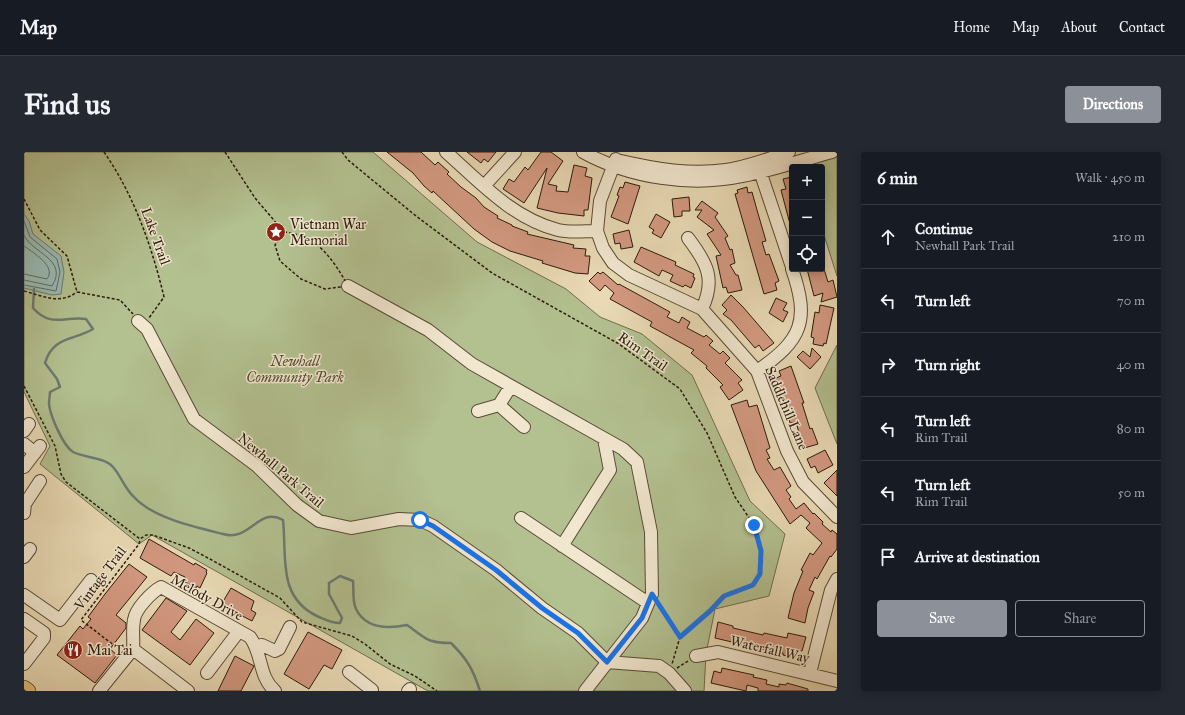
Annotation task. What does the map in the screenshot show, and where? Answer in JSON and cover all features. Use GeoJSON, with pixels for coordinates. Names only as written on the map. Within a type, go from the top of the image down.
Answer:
{"type":"FeatureCollection","features":[{"type":"Feature","properties":{"kind":"main road"},"geometry":{"type":"LineString","coordinates":[[24,688],[28,691]]}},
{"type":"Feature","properties":{"kind":"street"},"geometry":{"type":"LineString","coordinates":[[446,152],[509,208],[531,221],[559,231],[597,231]]}},
{"type":"Feature","properties":{"kind":"street"},"geometry":{"type":"LineString","coordinates":[[484,186],[515,152]]}},
{"type":"Feature","properties":{"kind":"street"},"geometry":{"type":"LineString","coordinates":[[583,152],[614,163],[692,172],[760,166],[832,152]]}},
{"type":"Feature","properties":{"kind":"street"},"geometry":{"type":"LineString","coordinates":[[601,152],[614,163]]}},
{"type":"Feature","properties":{"kind":"street"},"geometry":{"type":"LineString","coordinates":[[760,166],[789,152]]}},
{"type":"Feature","properties":{"kind":"street","name":"Saddlehill Lane"},"geometry":{"type":"LineString","coordinates":[[614,163],[600,201],[597,231],[603,248],[610,258],[629,275],[702,310],[757,371],[787,450],[803,482],[837,516]]}},
{"type":"Feature","properties":{"kind":"street"},"geometry":{"type":"LineString","coordinates":[[760,166],[789,258]]}},
{"type":"Feature","properties":{"kind":"street"},"geometry":{"type":"LineString","coordinates":[[688,238],[701,255],[710,279],[708,295],[702,310]]}},
{"type":"Feature","properties":{"kind":"street"},"geometry":{"type":"LineString","coordinates":[[757,371],[776,358],[789,346],[798,327],[802,309],[799,290],[793,272]]}},
{"type":"Feature","properties":{"kind":"street"},"geometry":{"type":"LineString","coordinates":[[348,286],[428,330],[472,364],[622,448],[637,462],[652,532],[650,599],[642,618],[585,691]]}},
{"type":"Feature","properties":{"kind":"street","name":"Newhall Park Trail"},"geometry":{"type":"LineString","coordinates":[[138,321],[147,329],[194,419],[257,466],[297,505],[318,521],[351,528],[399,519],[420,520],[433,526],[496,570],[542,608],[578,633],[607,662]]}},
{"type":"Feature","properties":{"kind":"street"},"geometry":{"type":"LineString","coordinates":[[478,411],[499,405],[511,386]]}},
{"type":"Feature","properties":{"kind":"street"},"geometry":{"type":"LineString","coordinates":[[499,405],[524,427]]}},
{"type":"Feature","properties":{"kind":"street"},"geometry":{"type":"LineString","coordinates":[[562,546],[610,470],[604,439]]}},
{"type":"Feature","properties":{"kind":"street"},"geometry":{"type":"LineString","coordinates":[[24,444],[38,450],[24,467]]}},
{"type":"Feature","properties":{"kind":"street"},"geometry":{"type":"LineString","coordinates":[[24,513],[25,504],[40,481]]}},
{"type":"Feature","properties":{"kind":"street"},"geometry":{"type":"LineString","coordinates":[[521,518],[562,546],[650,599]]}},
{"type":"Feature","properties":{"kind":"street"},"geometry":{"type":"LineString","coordinates":[[24,594],[60,620],[91,580]]}},
{"type":"Feature","properties":{"kind":"street","name":"Melody Drive"},"geometry":{"type":"LineString","coordinates":[[130,653],[134,620],[138,611],[157,589],[161,587],[250,637],[256,646]]}},
{"type":"Feature","properties":{"kind":"street"},"geometry":{"type":"LineString","coordinates":[[810,673],[835,588]]}},
{"type":"Feature","properties":{"kind":"street"},"geometry":{"type":"LineString","coordinates":[[24,619],[44,633],[44,638],[24,664]]}},
{"type":"Feature","properties":{"kind":"street"},"geometry":{"type":"LineString","coordinates":[[275,691],[263,675],[256,646],[262,645],[275,651],[279,649],[290,627]]}},
{"type":"Feature","properties":{"kind":"street"},"geometry":{"type":"LineString","coordinates":[[207,673],[240,631]]}},
{"type":"Feature","properties":{"kind":"street","name":"Waterfall Way"},"geometry":{"type":"LineString","coordinates":[[696,656],[718,652],[837,680]]}},
{"type":"Feature","properties":{"kind":"street"},"geometry":{"type":"LineString","coordinates":[[99,691],[130,653],[180,689]]}},
{"type":"Feature","properties":{"kind":"street"},"geometry":{"type":"LineString","coordinates":[[607,662],[659,666],[669,673],[685,691]]}},
{"type":"Feature","properties":{"kind":"street"},"geometry":{"type":"LineString","coordinates":[[349,672],[364,688]]}},
{"type":"Feature","properties":{"kind":"path","name":"Lake Trail"},"geometry":{"type":"LineString","coordinates":[[106,152],[132,201],[155,260],[164,297],[150,318],[138,321]]}},
{"type":"Feature","properties":{"kind":"path"},"geometry":{"type":"LineString","coordinates":[[225,152],[255,198],[284,232],[298,233],[318,246],[333,260],[348,286],[325,289],[301,279],[280,261],[275,245],[284,232]]}},
{"type":"Feature","properties":{"kind":"path","name":"Rim Trail"},"geometry":{"type":"LineString","coordinates":[[342,152],[348,160],[416,216],[492,273],[619,344],[680,389],[707,433],[735,497],[754,525],[761,551],[760,574],[753,585],[724,596],[710,611],[680,637]]}},
{"type":"Feature","properties":{"kind":"path"},"geometry":{"type":"LineString","coordinates":[[24,199],[40,230],[67,256],[77,292]]}},
{"type":"Feature","properties":{"kind":"path"},"geometry":{"type":"LineString","coordinates":[[24,291],[56,299],[69,298],[77,292],[120,300],[138,321]]}},
{"type":"Feature","properties":{"kind":"path"},"geometry":{"type":"LineString","coordinates":[[24,386],[55,446],[61,474],[66,482],[140,539],[153,535],[189,548],[280,598],[302,622],[352,636],[390,664],[415,676],[437,691]]}},
{"type":"Feature","properties":{"kind":"path","name":"Vintage Trail"},"geometry":{"type":"LineString","coordinates":[[130,653],[81,620],[139,544],[140,539]]}},
{"type":"Feature","properties":{"kind":"path"},"geometry":{"type":"LineString","coordinates":[[650,599],[680,637],[669,673]]}},
{"type":"Feature","properties":{"kind":"path"},"geometry":{"type":"LineString","coordinates":[[669,673],[696,656]]}},
{"type":"Feature","properties":{"kind":"green space","name":"Newhall Community Park"},"geometry":{"type":"Polygon","coordinates":[[[24,152],[373,152],[477,242],[566,289],[600,317],[642,334],[692,375],[750,501],[785,534],[769,596],[715,609],[706,654],[704,691],[428,691],[152,535],[139,544],[40,464],[50,446],[24,392],[24,152]]]}},
{"type":"Feature","properties":{"kind":"green space"},"geometry":{"type":"Polygon","coordinates":[[[837,152],[837,276],[825,238],[825,164],[801,164],[800,161],[837,152]]]}},
{"type":"Feature","properties":{"kind":"green space"},"geometry":{"type":"Polygon","coordinates":[[[837,345],[837,444],[815,388],[837,345]]]}},
{"type":"Feature","properties":{"kind":"water"},"geometry":{"type":"Polygon","coordinates":[[[24,214],[29,221],[33,234],[61,256],[64,272],[61,294],[52,295],[24,288],[24,214]]]}},
{"type":"Feature","properties":{"kind":"building"},"geometry":{"type":"Polygon","coordinates":[[[387,152],[421,152],[435,165],[438,162],[449,172],[447,174],[476,198],[484,207],[498,216],[497,218],[528,232],[527,234],[574,245],[573,248],[586,249],[585,256],[590,256],[588,274],[575,273],[542,263],[543,261],[510,251],[492,242],[474,229],[433,191],[432,193],[413,173],[387,152]]]}},
{"type":"Feature","properties":{"kind":"building"},"geometry":{"type":"Polygon","coordinates":[[[467,152],[496,152],[488,162],[484,159],[481,163],[467,152]]]}},
{"type":"Feature","properties":{"kind":"building"},"geometry":{"type":"Polygon","coordinates":[[[541,152],[551,152],[563,161],[548,184],[557,186],[556,191],[568,192],[574,165],[587,168],[585,176],[592,178],[588,210],[584,210],[584,216],[558,213],[537,208],[547,168],[524,203],[503,189],[509,179],[514,182],[525,167],[528,170],[541,152]]]}},
{"type":"Feature","properties":{"kind":"building"},"geometry":{"type":"Polygon","coordinates":[[[789,178],[789,220],[781,190],[786,189],[783,179],[789,178]]]}},
{"type":"Feature","properties":{"kind":"building"},"geometry":{"type":"Polygon","coordinates":[[[625,182],[640,186],[628,224],[611,217],[619,196],[617,195],[620,187],[623,188],[625,182]]]}},
{"type":"Feature","properties":{"kind":"building"},"geometry":{"type":"Polygon","coordinates":[[[747,187],[748,193],[752,192],[766,241],[762,242],[766,255],[769,254],[779,281],[775,283],[777,290],[764,294],[735,194],[738,193],[737,190],[747,187]]]}},
{"type":"Feature","properties":{"kind":"building"},"geometry":{"type":"Polygon","coordinates":[[[689,197],[690,211],[682,211],[682,216],[674,217],[672,199],[689,197]]]}},
{"type":"Feature","properties":{"kind":"building"},"geometry":{"type":"Polygon","coordinates":[[[702,201],[718,213],[715,217],[728,236],[725,238],[730,250],[732,249],[735,263],[730,265],[736,275],[738,275],[742,290],[728,293],[726,287],[723,288],[716,256],[721,255],[707,234],[714,230],[697,217],[702,210],[695,210],[702,201]]]}},
{"type":"Feature","properties":{"kind":"building"},"geometry":{"type":"Polygon","coordinates":[[[656,214],[670,222],[661,238],[652,233],[654,230],[649,227],[656,214]]]}},
{"type":"Feature","properties":{"kind":"building"},"geometry":{"type":"Polygon","coordinates":[[[629,230],[633,247],[621,249],[620,243],[615,244],[613,234],[629,230]]]}},
{"type":"Feature","properties":{"kind":"building"},"geometry":{"type":"Polygon","coordinates":[[[641,247],[676,262],[675,265],[694,274],[693,277],[695,278],[691,288],[685,285],[683,287],[670,281],[673,275],[662,270],[659,276],[634,262],[641,247]]]}},
{"type":"Feature","properties":{"kind":"building"},"geometry":{"type":"Polygon","coordinates":[[[598,272],[600,274],[603,272],[618,285],[619,284],[670,312],[667,317],[679,323],[682,317],[690,322],[687,328],[704,337],[706,335],[713,341],[709,345],[720,354],[723,351],[730,358],[725,363],[742,380],[738,383],[743,390],[729,400],[720,387],[723,385],[706,368],[707,366],[691,353],[694,350],[650,326],[652,322],[610,299],[614,293],[605,285],[600,291],[589,281],[598,272]]]}},
{"type":"Feature","properties":{"kind":"building"},"geometry":{"type":"Polygon","coordinates":[[[808,272],[825,272],[828,282],[833,280],[837,297],[821,302],[823,293],[814,296],[808,272]]]}},
{"type":"Feature","properties":{"kind":"building"},"geometry":{"type":"Polygon","coordinates":[[[731,295],[774,343],[763,351],[759,345],[755,348],[731,320],[723,314],[727,310],[722,305],[731,295]]]}},
{"type":"Feature","properties":{"kind":"building"},"geometry":{"type":"Polygon","coordinates":[[[776,298],[787,303],[783,310],[788,312],[783,322],[769,313],[776,298]]]}},
{"type":"Feature","properties":{"kind":"building"},"geometry":{"type":"Polygon","coordinates":[[[820,305],[834,308],[826,344],[824,343],[823,346],[813,344],[814,338],[811,337],[815,312],[819,313],[820,305]]]}},
{"type":"Feature","properties":{"kind":"building"},"geometry":{"type":"Polygon","coordinates":[[[812,348],[821,357],[810,369],[797,357],[803,351],[810,357],[812,348]]]}},
{"type":"Feature","properties":{"kind":"building"},"geometry":{"type":"Polygon","coordinates":[[[791,366],[804,403],[802,403],[810,429],[812,428],[818,444],[801,449],[796,434],[799,433],[796,422],[790,423],[776,378],[781,376],[779,371],[791,366]]]}},
{"type":"Feature","properties":{"kind":"building"},"geometry":{"type":"Polygon","coordinates":[[[747,400],[749,407],[757,405],[770,448],[766,450],[770,458],[767,459],[774,470],[780,467],[791,486],[786,490],[791,497],[789,499],[796,509],[804,503],[813,514],[814,513],[823,522],[822,524],[831,532],[832,530],[837,534],[837,549],[831,557],[830,556],[817,579],[815,577],[809,590],[814,592],[808,608],[805,623],[788,618],[794,593],[803,571],[801,570],[810,553],[813,555],[822,543],[806,528],[810,523],[801,515],[790,524],[756,471],[731,405],[747,400]]]}},
{"type":"Feature","properties":{"kind":"building"},"geometry":{"type":"Polygon","coordinates":[[[825,450],[833,465],[818,473],[815,466],[811,468],[807,459],[825,450]]]}},
{"type":"Feature","properties":{"kind":"building"},"geometry":{"type":"Polygon","coordinates":[[[837,470],[837,496],[824,483],[837,470]]]}},
{"type":"Feature","properties":{"kind":"building"},"geometry":{"type":"Polygon","coordinates":[[[149,539],[194,565],[195,563],[207,570],[200,588],[197,586],[196,588],[185,582],[185,577],[174,572],[171,576],[140,558],[149,539]]]}},
{"type":"Feature","properties":{"kind":"building"},"geometry":{"type":"Polygon","coordinates":[[[129,564],[147,577],[116,615],[126,623],[126,628],[110,649],[117,655],[95,683],[57,655],[80,626],[83,629],[91,619],[88,617],[129,564]]]}},
{"type":"Feature","properties":{"kind":"building"},"geometry":{"type":"Polygon","coordinates":[[[231,588],[254,601],[251,610],[256,613],[252,621],[221,605],[231,588]]]}},
{"type":"Feature","properties":{"kind":"building"},"geometry":{"type":"Polygon","coordinates":[[[166,598],[187,611],[171,632],[180,640],[196,619],[214,633],[190,665],[142,630],[166,598]]]}},
{"type":"Feature","properties":{"kind":"building"},"geometry":{"type":"Polygon","coordinates":[[[718,622],[733,626],[733,628],[763,635],[764,633],[787,638],[788,633],[806,637],[802,651],[793,649],[791,657],[783,655],[783,653],[735,644],[736,643],[715,638],[718,622]]]}},
{"type":"Feature","properties":{"kind":"building"},"geometry":{"type":"Polygon","coordinates":[[[308,632],[342,650],[332,669],[324,665],[309,689],[284,674],[308,632]]]}},
{"type":"Feature","properties":{"kind":"building"},"geometry":{"type":"Polygon","coordinates":[[[235,656],[254,666],[241,691],[218,691],[235,656]]]}},
{"type":"Feature","properties":{"kind":"building"},"geometry":{"type":"Polygon","coordinates":[[[722,668],[754,675],[753,677],[767,680],[766,684],[779,687],[779,684],[786,685],[787,683],[808,689],[808,691],[758,691],[758,688],[747,685],[746,691],[711,683],[714,671],[721,673],[722,668]]]}},
{"type":"Feature","properties":{"kind":"waterway"},"geometry":{"type":"LineString","coordinates":[[34,289],[33,308],[40,314],[46,318],[58,320],[78,318],[86,319],[93,329],[86,333],[64,340],[58,344],[53,348],[45,363],[57,379],[60,387],[50,392],[49,404],[58,430],[69,449],[78,454],[105,461],[113,467],[131,494],[142,504],[152,511],[175,521],[223,534],[233,535],[241,533],[267,517],[274,517],[283,520],[286,574],[295,598],[304,608],[325,620],[340,623],[342,618],[329,594],[329,583],[340,576],[353,581],[355,606],[360,616],[378,626],[392,627],[407,625],[431,641],[451,643],[469,665],[475,676],[480,691]]}},
{"type":"Feature","properties":{"kind":"place","name":"Vietnam War Memorial"},"geometry":{"type":"Point","coordinates":[276,232]}},
{"type":"Feature","properties":{"kind":"place","name":"Mai Tai"},"geometry":{"type":"Point","coordinates":[73,650]}},
{"type":"Feature","properties":{"kind":"route"},"geometry":{"type":"LineString","coordinates":[[420,520],[433,526],[496,570],[542,608],[578,633],[607,662],[642,618],[652,594],[680,637],[710,611],[724,596],[753,585],[760,574],[761,551],[754,525]]}}]}
